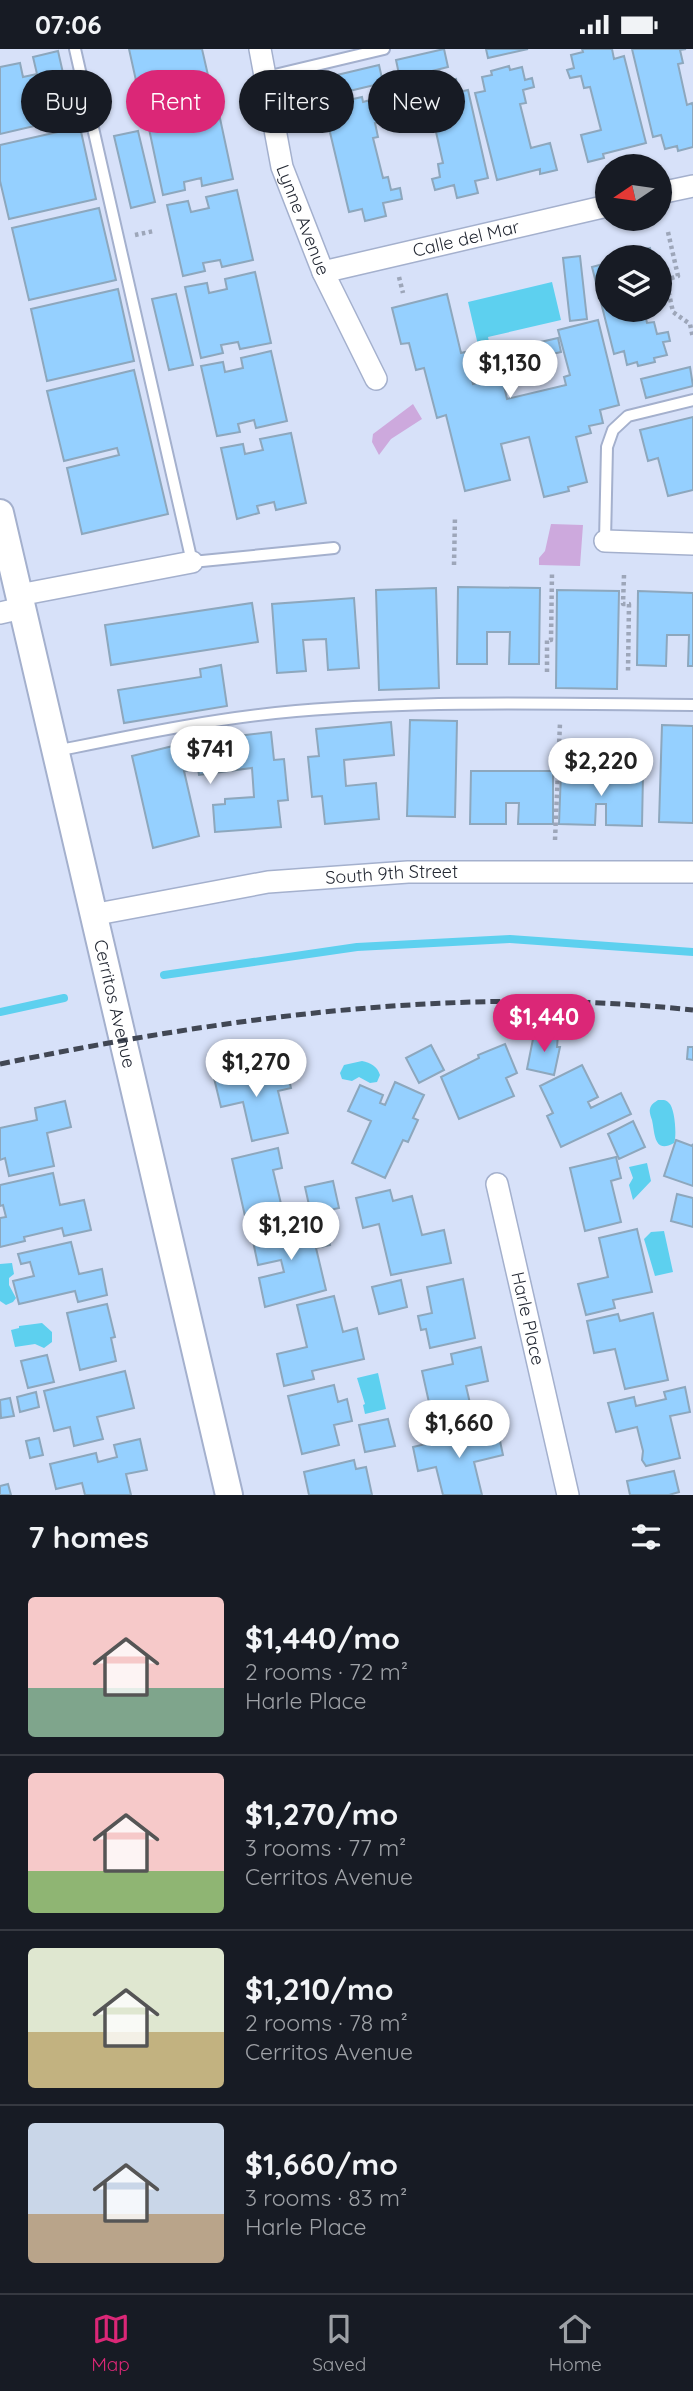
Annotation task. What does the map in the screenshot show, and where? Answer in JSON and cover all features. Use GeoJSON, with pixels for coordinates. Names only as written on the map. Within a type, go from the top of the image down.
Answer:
{"type":"FeatureCollection","features":[{"type":"Feature","properties":{"kind":"street","name":"Lynne Avenue"},"geometry":{"type":"LineString","coordinates":[[260,49],[264,70]]}},
{"type":"Feature","properties":{"kind":"street","name":"Lynne Avenue"},"geometry":{"type":"LineString","coordinates":[[276,133],[282,167],[323,272],[376,379]]}},
{"type":"Feature","properties":{"kind":"street"},"geometry":{"type":"LineString","coordinates":[[672,190],[693,185]]}},
{"type":"Feature","properties":{"kind":"street","name":"Calle del Mar"},"geometry":{"type":"LineString","coordinates":[[323,272],[595,209]]}},
{"type":"Feature","properties":{"kind":"street","name":"Cerritos Avenue"},"geometry":{"type":"LineString","coordinates":[[0,513],[12,597],[56,751],[229,1495]]}},
{"type":"Feature","properties":{"kind":"street"},"geometry":{"type":"LineString","coordinates":[[604,541],[693,544]]}},
{"type":"Feature","properties":{"kind":"street"},"geometry":{"type":"LineString","coordinates":[[12,597],[192,562]]}},
{"type":"Feature","properties":{"kind":"street","name":"South 9th Street"},"geometry":{"type":"LineString","coordinates":[[92,915],[268,882],[383,873],[693,872]]}},
{"type":"Feature","properties":{"kind":"street","name":"Harle Place"},"geometry":{"type":"LineString","coordinates":[[497,1184],[568,1495]]}},
{"type":"Feature","properties":{"kind":"lane"},"geometry":{"type":"LineString","coordinates":[[75,49],[192,562],[334,548]]}},
{"type":"Feature","properties":{"kind":"lane"},"geometry":{"type":"LineString","coordinates":[[296,70],[384,49]]}},
{"type":"Feature","properties":{"kind":"lane"},"geometry":{"type":"LineString","coordinates":[[604,541],[607,447],[613,430],[628,416],[693,400]]}},
{"type":"Feature","properties":{"kind":"lane"},"geometry":{"type":"LineString","coordinates":[[56,751],[167,729],[294,711],[421,704],[693,705]]}},
{"type":"Feature","properties":{"kind":"path"},"geometry":{"type":"LineString","coordinates":[[134,236],[155,231]]}},
{"type":"Feature","properties":{"kind":"path"},"geometry":{"type":"LineString","coordinates":[[668,232],[678,276],[666,280],[673,312],[690,324],[693,338]]}},
{"type":"Feature","properties":{"kind":"path"},"geometry":{"type":"LineString","coordinates":[[398,273],[403,293]]}},
{"type":"Feature","properties":{"kind":"path"},"geometry":{"type":"LineString","coordinates":[[454,565],[455,516]]}},
{"type":"Feature","properties":{"kind":"path"},"geometry":{"type":"LineString","coordinates":[[547,673],[547,640],[551,640],[552,573]]}},
{"type":"Feature","properties":{"kind":"path"},"geometry":{"type":"LineString","coordinates":[[624,575],[623,604],[629,604],[628,672]]}},
{"type":"Feature","properties":{"kind":"path"},"geometry":{"type":"LineString","coordinates":[[555,840],[560,723]]}},
{"type":"Feature","properties":{"kind":"shaded area"},"geometry":{"type":"Polygon","coordinates":[[[413,404],[422,419],[391,439],[379,455],[372,442],[373,434],[413,404]]]}},
{"type":"Feature","properties":{"kind":"shaded area"},"geometry":{"type":"Polygon","coordinates":[[[551,524],[583,525],[580,566],[539,565],[551,524]]]}},
{"type":"Feature","properties":{"kind":"water"},"geometry":{"type":"Polygon","coordinates":[[[552,282],[561,320],[488,337],[489,342],[478,345],[468,302],[552,282]]]}},
{"type":"Feature","properties":{"kind":"water"},"geometry":{"type":"Polygon","coordinates":[[[362,1061],[377,1069],[380,1075],[377,1082],[370,1083],[359,1077],[352,1081],[342,1079],[340,1073],[344,1065],[362,1061]]]}},
{"type":"Feature","properties":{"kind":"water"},"geometry":{"type":"Polygon","coordinates":[[[658,1100],[668,1102],[674,1116],[675,1140],[667,1146],[657,1141],[650,1113],[651,1106],[658,1100]]]}},
{"type":"Feature","properties":{"kind":"water"},"geometry":{"type":"Polygon","coordinates":[[[647,1163],[651,1181],[633,1200],[629,1185],[633,1178],[629,1167],[647,1163]]]}},
{"type":"Feature","properties":{"kind":"water"},"geometry":{"type":"Polygon","coordinates":[[[664,1231],[673,1272],[655,1276],[644,1239],[651,1232],[664,1231]]]}},
{"type":"Feature","properties":{"kind":"water"},"geometry":{"type":"Polygon","coordinates":[[[12,1263],[14,1274],[9,1278],[9,1285],[16,1298],[6,1305],[0,1301],[0,1264],[12,1263]]]}},
{"type":"Feature","properties":{"kind":"water"},"geometry":{"type":"Polygon","coordinates":[[[42,1323],[52,1332],[52,1342],[44,1348],[35,1344],[15,1347],[11,1330],[19,1326],[42,1323]]]}},
{"type":"Feature","properties":{"kind":"water"},"geometry":{"type":"Polygon","coordinates":[[[378,1373],[386,1409],[365,1414],[365,1404],[357,1378],[378,1373]]]}},
{"type":"Feature","properties":{"kind":"building"},"geometry":{"type":"Polygon","coordinates":[[[129,49],[202,49],[207,70],[134,70],[129,49]]]}},
{"type":"Feature","properties":{"kind":"building"},"geometry":{"type":"Polygon","coordinates":[[[444,49],[448,67],[436,70],[398,70],[396,60],[444,49]]]}},
{"type":"Feature","properties":{"kind":"building"},"geometry":{"type":"Polygon","coordinates":[[[486,49],[528,49],[488,58],[486,49]]]}},
{"type":"Feature","properties":{"kind":"building"},"geometry":{"type":"Polygon","coordinates":[[[582,49],[612,49],[614,59],[624,56],[646,143],[595,154],[595,160],[588,162],[581,135],[601,130],[590,87],[584,88],[581,76],[570,78],[567,70],[574,68],[571,55],[583,52],[582,49]]]}},
{"type":"Feature","properties":{"kind":"building"},"geometry":{"type":"Polygon","coordinates":[[[632,49],[686,49],[680,50],[683,63],[678,64],[687,105],[692,103],[693,106],[693,147],[678,151],[677,146],[665,149],[661,135],[653,137],[632,49]]]}},
{"type":"Feature","properties":{"kind":"building"},"geometry":{"type":"Polygon","coordinates":[[[58,51],[62,70],[36,70],[33,57],[58,51]]]}},
{"type":"Feature","properties":{"kind":"building"},"geometry":{"type":"Polygon","coordinates":[[[20,63],[21,129],[0,134],[0,67],[20,63]]]}},
{"type":"Feature","properties":{"kind":"building"},"geometry":{"type":"Polygon","coordinates":[[[379,65],[380,70],[368,70],[368,87],[354,90],[354,71],[379,65]]]}},
{"type":"Feature","properties":{"kind":"building"},"geometry":{"type":"Polygon","coordinates":[[[509,66],[510,70],[522,67],[525,80],[532,78],[534,87],[523,90],[526,103],[520,104],[531,148],[550,143],[557,170],[540,174],[540,169],[497,180],[475,93],[485,91],[482,77],[492,75],[491,71],[509,66]]]}},
{"type":"Feature","properties":{"kind":"building"},"geometry":{"type":"Polygon","coordinates":[[[468,90],[488,178],[475,181],[478,193],[457,198],[454,185],[435,190],[432,179],[440,177],[438,164],[443,163],[436,133],[465,133],[465,91],[468,90]]]}},
{"type":"Feature","properties":{"kind":"building"},"geometry":{"type":"Polygon","coordinates":[[[362,97],[363,102],[368,101],[368,133],[377,133],[378,137],[373,138],[383,178],[388,177],[391,190],[400,188],[402,199],[383,203],[386,216],[365,221],[362,209],[349,212],[330,133],[354,133],[354,99],[362,97]]]}},
{"type":"Feature","properties":{"kind":"building"},"geometry":{"type":"Polygon","coordinates":[[[53,133],[81,133],[96,199],[9,219],[0,181],[0,145],[53,133]]]}},
{"type":"Feature","properties":{"kind":"building"},"geometry":{"type":"Polygon","coordinates":[[[138,133],[155,202],[131,208],[114,136],[138,133]]]}},
{"type":"Feature","properties":{"kind":"building"},"geometry":{"type":"Polygon","coordinates":[[[150,133],[223,133],[233,179],[202,186],[201,178],[184,182],[185,190],[163,195],[150,133]]]}},
{"type":"Feature","properties":{"kind":"building"},"geometry":{"type":"Polygon","coordinates":[[[237,190],[253,260],[222,267],[220,260],[203,263],[205,271],[183,276],[167,205],[188,201],[191,212],[209,208],[206,197],[237,190]]]}},
{"type":"Feature","properties":{"kind":"building"},"geometry":{"type":"Polygon","coordinates":[[[99,208],[116,280],[29,300],[12,228],[99,208]]]}},
{"type":"Feature","properties":{"kind":"building"},"geometry":{"type":"Polygon","coordinates":[[[580,256],[587,319],[570,321],[563,258],[580,256]]]}},
{"type":"Feature","properties":{"kind":"building"},"geometry":{"type":"Polygon","coordinates":[[[255,272],[271,343],[240,349],[238,342],[221,345],[223,353],[201,358],[185,287],[207,283],[209,293],[227,289],[225,279],[255,272]]]}},
{"type":"Feature","properties":{"kind":"building"},"geometry":{"type":"Polygon","coordinates":[[[118,289],[134,361],[47,381],[31,309],[118,289]]]}},
{"type":"Feature","properties":{"kind":"building"},"geometry":{"type":"Polygon","coordinates":[[[176,294],[193,365],[169,370],[152,299],[176,294]]]}},
{"type":"Feature","properties":{"kind":"building"},"geometry":{"type":"Polygon","coordinates":[[[447,294],[461,353],[465,352],[473,384],[502,377],[507,399],[566,385],[564,377],[570,375],[558,330],[598,322],[619,405],[600,410],[603,423],[589,426],[591,433],[576,437],[587,482],[568,487],[569,491],[544,497],[529,437],[501,444],[510,480],[465,491],[446,415],[437,418],[424,368],[416,370],[409,343],[401,344],[392,308],[447,294]]]}},
{"type":"Feature","properties":{"kind":"building"},"geometry":{"type":"Polygon","coordinates":[[[606,322],[654,322],[657,334],[668,332],[670,341],[663,342],[667,355],[654,358],[655,362],[638,366],[637,362],[627,365],[624,351],[614,354],[606,322]]]}},
{"type":"Feature","properties":{"kind":"building"},"geometry":{"type":"Polygon","coordinates":[[[558,338],[561,352],[473,373],[470,358],[558,338]]]}},
{"type":"Feature","properties":{"kind":"building"},"geometry":{"type":"Polygon","coordinates":[[[271,351],[287,421],[256,428],[254,420],[238,424],[240,432],[217,436],[201,366],[223,362],[225,372],[243,368],[241,358],[271,351]]]}},
{"type":"Feature","properties":{"kind":"building"},"geometry":{"type":"Polygon","coordinates":[[[690,367],[693,386],[646,398],[641,379],[690,367]]]}},
{"type":"Feature","properties":{"kind":"building"},"geometry":{"type":"Polygon","coordinates":[[[134,370],[168,514],[82,534],[67,468],[119,455],[117,448],[64,461],[47,391],[134,370]]]}},
{"type":"Feature","properties":{"kind":"building"},"geometry":{"type":"Polygon","coordinates":[[[693,417],[693,490],[668,496],[658,458],[648,461],[640,430],[693,417]]]}},
{"type":"Feature","properties":{"kind":"building"},"geometry":{"type":"Polygon","coordinates":[[[291,433],[306,503],[276,510],[274,502],[257,506],[259,513],[237,519],[221,448],[243,444],[245,454],[263,450],[260,439],[291,433]]]}},
{"type":"Feature","properties":{"kind":"building"},"geometry":{"type":"Polygon","coordinates":[[[458,587],[540,588],[539,664],[509,664],[510,632],[487,632],[487,664],[457,664],[458,587]]]}},
{"type":"Feature","properties":{"kind":"building"},"geometry":{"type":"Polygon","coordinates":[[[436,588],[439,688],[379,690],[376,590],[436,588]]]}},
{"type":"Feature","properties":{"kind":"building"},"geometry":{"type":"Polygon","coordinates":[[[557,590],[619,591],[617,689],[556,688],[557,590]]]}},
{"type":"Feature","properties":{"kind":"building"},"geometry":{"type":"Polygon","coordinates":[[[638,591],[693,593],[693,666],[688,666],[689,635],[667,635],[666,666],[637,665],[638,591]]]}},
{"type":"Feature","properties":{"kind":"building"},"geometry":{"type":"Polygon","coordinates":[[[354,598],[359,668],[328,670],[326,639],[303,640],[306,671],[277,673],[272,604],[354,598]]]}},
{"type":"Feature","properties":{"kind":"building"},"geometry":{"type":"Polygon","coordinates":[[[252,603],[258,642],[111,665],[105,625],[252,603]]]}},
{"type":"Feature","properties":{"kind":"building"},"geometry":{"type":"Polygon","coordinates":[[[221,665],[227,706],[124,723],[118,690],[201,677],[200,669],[221,665]]]}},
{"type":"Feature","properties":{"kind":"building"},"geometry":{"type":"Polygon","coordinates":[[[410,720],[457,721],[455,817],[407,816],[410,720]]]}},
{"type":"Feature","properties":{"kind":"building"},"geometry":{"type":"Polygon","coordinates":[[[391,722],[394,755],[344,760],[346,786],[376,783],[379,819],[325,824],[322,796],[312,797],[308,757],[319,756],[316,729],[391,722]]]}},
{"type":"Feature","properties":{"kind":"building"},"geometry":{"type":"Polygon","coordinates":[[[662,725],[693,726],[693,823],[659,822],[662,725]]]}},
{"type":"Feature","properties":{"kind":"building"},"geometry":{"type":"Polygon","coordinates":[[[271,732],[274,760],[284,759],[288,800],[278,801],[281,827],[215,832],[213,805],[225,804],[225,799],[254,797],[252,768],[199,775],[198,769],[184,771],[199,836],[153,848],[132,756],[177,745],[178,748],[195,745],[195,741],[271,732]]]}},
{"type":"Feature","properties":{"kind":"building"},"geometry":{"type":"Polygon","coordinates":[[[471,771],[553,771],[553,824],[518,824],[519,803],[506,803],[506,824],[470,824],[471,771]]]}},
{"type":"Feature","properties":{"kind":"building"},"geometry":{"type":"Polygon","coordinates":[[[561,772],[643,774],[642,826],[606,825],[606,804],[596,804],[595,825],[559,824],[561,772]]]}},
{"type":"Feature","properties":{"kind":"building"},"geometry":{"type":"Polygon","coordinates":[[[534,1034],[558,1035],[557,1047],[560,1047],[554,1075],[527,1069],[534,1034]]]}},
{"type":"Feature","properties":{"kind":"building"},"geometry":{"type":"Polygon","coordinates":[[[505,1044],[517,1073],[506,1078],[514,1096],[459,1119],[441,1077],[479,1058],[478,1055],[505,1044]]]}},
{"type":"Feature","properties":{"kind":"building"},"geometry":{"type":"Polygon","coordinates":[[[431,1045],[444,1070],[419,1083],[406,1058],[431,1045]]]}},
{"type":"Feature","properties":{"kind":"building"},"geometry":{"type":"Polygon","coordinates":[[[688,1047],[693,1047],[693,1060],[687,1059],[688,1047]]]}},
{"type":"Feature","properties":{"kind":"building"},"geometry":{"type":"Polygon","coordinates":[[[582,1065],[598,1097],[588,1102],[591,1108],[621,1093],[631,1114],[561,1147],[547,1116],[553,1113],[540,1086],[582,1065]]]}},
{"type":"Feature","properties":{"kind":"building"},"geometry":{"type":"Polygon","coordinates":[[[242,1067],[244,1077],[286,1067],[291,1088],[278,1091],[288,1133],[252,1141],[243,1102],[221,1107],[213,1074],[242,1067]]]}},
{"type":"Feature","properties":{"kind":"building"},"geometry":{"type":"Polygon","coordinates":[[[395,1082],[424,1095],[413,1118],[418,1120],[408,1142],[403,1140],[385,1178],[352,1163],[371,1121],[348,1111],[360,1085],[383,1095],[380,1103],[385,1105],[395,1082]]]}},
{"type":"Feature","properties":{"kind":"building"},"geometry":{"type":"Polygon","coordinates":[[[65,1101],[71,1127],[47,1133],[54,1166],[9,1176],[5,1158],[0,1160],[0,1128],[37,1120],[35,1108],[65,1101]]]}},
{"type":"Feature","properties":{"kind":"building"},"geometry":{"type":"Polygon","coordinates":[[[633,1121],[645,1147],[619,1159],[608,1134],[633,1121]]]}},
{"type":"Feature","properties":{"kind":"building"},"geometry":{"type":"Polygon","coordinates":[[[676,1140],[692,1146],[693,1144],[693,1186],[664,1176],[676,1140]]]}},
{"type":"Feature","properties":{"kind":"building"},"geometry":{"type":"Polygon","coordinates":[[[278,1148],[282,1168],[273,1170],[282,1208],[245,1216],[232,1159],[278,1148]]]}},
{"type":"Feature","properties":{"kind":"building"},"geometry":{"type":"Polygon","coordinates":[[[616,1157],[621,1178],[611,1181],[621,1222],[585,1231],[570,1168],[616,1157]]]}},
{"type":"Feature","properties":{"kind":"building"},"geometry":{"type":"Polygon","coordinates":[[[53,1173],[60,1205],[84,1200],[91,1230],[64,1236],[62,1228],[24,1237],[25,1241],[0,1247],[0,1218],[6,1217],[3,1205],[0,1206],[0,1185],[53,1173]]]}},
{"type":"Feature","properties":{"kind":"building"},"geometry":{"type":"Polygon","coordinates":[[[333,1181],[339,1208],[311,1214],[305,1187],[333,1181]]]}},
{"type":"Feature","properties":{"kind":"building"},"geometry":{"type":"Polygon","coordinates":[[[390,1190],[393,1201],[412,1196],[422,1235],[444,1230],[451,1263],[391,1275],[379,1224],[363,1228],[356,1198],[390,1190]]]}},
{"type":"Feature","properties":{"kind":"building"},"geometry":{"type":"Polygon","coordinates":[[[677,1194],[693,1198],[693,1227],[671,1221],[677,1194]]]}},
{"type":"Feature","properties":{"kind":"building"},"geometry":{"type":"Polygon","coordinates":[[[283,1224],[286,1234],[325,1224],[330,1245],[316,1248],[326,1290],[265,1307],[259,1278],[284,1272],[281,1260],[258,1265],[251,1232],[283,1224]]]}},
{"type":"Feature","properties":{"kind":"building"},"geometry":{"type":"Polygon","coordinates":[[[637,1229],[652,1292],[613,1300],[615,1308],[586,1315],[578,1284],[608,1277],[599,1238],[637,1229]]]}},
{"type":"Feature","properties":{"kind":"building"},"geometry":{"type":"Polygon","coordinates":[[[71,1242],[79,1274],[102,1269],[107,1295],[78,1302],[75,1291],[19,1304],[13,1281],[34,1276],[30,1262],[21,1264],[18,1254],[71,1242]]]}},
{"type":"Feature","properties":{"kind":"building"},"geometry":{"type":"Polygon","coordinates":[[[463,1279],[475,1338],[430,1348],[426,1329],[421,1330],[418,1316],[432,1313],[427,1287],[463,1279]]]}},
{"type":"Feature","properties":{"kind":"building"},"geometry":{"type":"Polygon","coordinates":[[[401,1280],[407,1307],[379,1314],[372,1287],[401,1280]]]}},
{"type":"Feature","properties":{"kind":"building"},"geometry":{"type":"Polygon","coordinates":[[[334,1296],[343,1332],[357,1328],[364,1359],[312,1371],[314,1379],[284,1386],[277,1354],[307,1347],[297,1305],[334,1296]]]}},
{"type":"Feature","properties":{"kind":"building"},"geometry":{"type":"Polygon","coordinates":[[[107,1304],[115,1337],[111,1338],[116,1361],[80,1370],[67,1313],[107,1304]]]}},
{"type":"Feature","properties":{"kind":"building"},"geometry":{"type":"Polygon","coordinates":[[[653,1313],[668,1380],[625,1389],[615,1349],[594,1353],[587,1321],[618,1314],[620,1321],[653,1313]]]}},
{"type":"Feature","properties":{"kind":"building"},"geometry":{"type":"Polygon","coordinates":[[[481,1347],[488,1381],[466,1386],[475,1425],[436,1434],[422,1371],[453,1364],[451,1354],[481,1347]]]}},
{"type":"Feature","properties":{"kind":"building"},"geometry":{"type":"Polygon","coordinates":[[[47,1355],[54,1382],[28,1388],[21,1361],[47,1355]]]}},
{"type":"Feature","properties":{"kind":"building"},"geometry":{"type":"Polygon","coordinates":[[[125,1371],[134,1408],[97,1417],[103,1439],[74,1446],[70,1427],[54,1431],[44,1391],[125,1371]]]}},
{"type":"Feature","properties":{"kind":"building"},"geometry":{"type":"Polygon","coordinates":[[[334,1385],[338,1402],[347,1399],[352,1421],[334,1425],[339,1445],[302,1454],[288,1396],[334,1385]]]}},
{"type":"Feature","properties":{"kind":"building"},"geometry":{"type":"Polygon","coordinates":[[[685,1387],[690,1412],[670,1416],[680,1458],[646,1466],[642,1460],[643,1451],[637,1427],[616,1432],[608,1403],[634,1397],[636,1406],[666,1399],[664,1392],[685,1387]]]}},
{"type":"Feature","properties":{"kind":"building"},"geometry":{"type":"Polygon","coordinates":[[[36,1392],[39,1407],[20,1412],[17,1397],[36,1392]]]}},
{"type":"Feature","properties":{"kind":"building"},"geometry":{"type":"Polygon","coordinates":[[[10,1398],[14,1416],[1,1418],[0,1400],[10,1398]]]}},
{"type":"Feature","properties":{"kind":"building"},"geometry":{"type":"Polygon","coordinates":[[[388,1419],[395,1446],[365,1452],[359,1425],[388,1419]]]}},
{"type":"Feature","properties":{"kind":"building"},"geometry":{"type":"Polygon","coordinates":[[[497,1427],[503,1455],[474,1462],[482,1495],[443,1495],[436,1467],[418,1471],[413,1447],[497,1427]]]}},
{"type":"Feature","properties":{"kind":"building"},"geometry":{"type":"Polygon","coordinates":[[[39,1438],[43,1455],[30,1458],[26,1441],[39,1438]]]}},
{"type":"Feature","properties":{"kind":"building"},"geometry":{"type":"Polygon","coordinates":[[[140,1439],[147,1470],[126,1474],[131,1495],[85,1495],[82,1483],[56,1489],[50,1464],[96,1453],[98,1462],[117,1457],[114,1445],[140,1439]]]}},
{"type":"Feature","properties":{"kind":"building"},"geometry":{"type":"Polygon","coordinates":[[[354,1460],[356,1469],[366,1467],[372,1495],[309,1495],[304,1472],[354,1460]]]}},
{"type":"Feature","properties":{"kind":"building"},"geometry":{"type":"Polygon","coordinates":[[[674,1471],[679,1492],[669,1495],[630,1495],[627,1481],[674,1471]]]}},
{"type":"Feature","properties":{"kind":"building"},"geometry":{"type":"Polygon","coordinates":[[[8,1484],[11,1495],[0,1495],[0,1486],[8,1484]]]}},
{"type":"Feature","properties":{"kind":"waterway"},"geometry":{"type":"LineString","coordinates":[[164,975],[357,947],[510,939],[693,952]]}},
{"type":"Feature","properties":{"kind":"waterway"},"geometry":{"type":"LineString","coordinates":[[0,1012],[64,998]]}},
{"type":"Feature","properties":{"kind":"railway"},"geometry":{"type":"LineString","coordinates":[[0,1064],[172,1032],[345,1010],[518,1001],[605,1003],[693,1010]]}}]}
